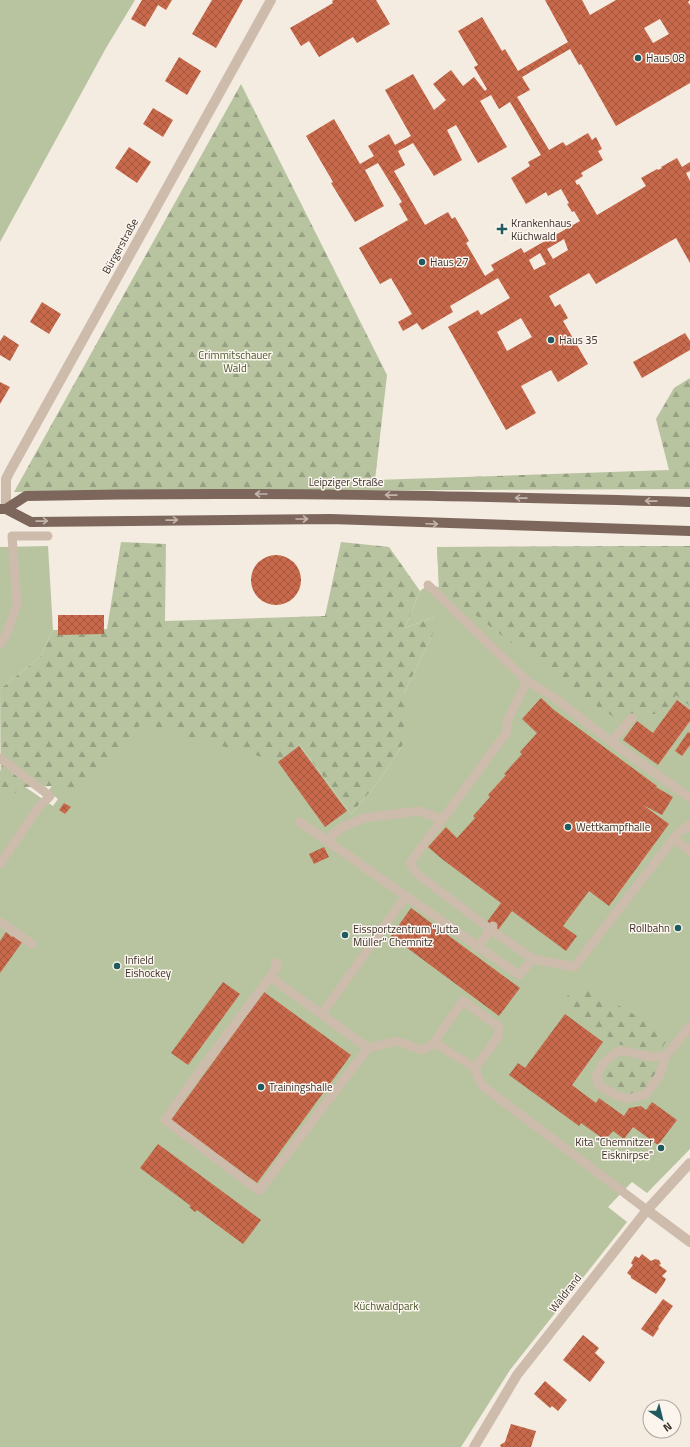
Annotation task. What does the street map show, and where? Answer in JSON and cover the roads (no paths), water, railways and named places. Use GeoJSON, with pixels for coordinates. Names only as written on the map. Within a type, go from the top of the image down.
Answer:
{"type":"FeatureCollection","features":[{"type":"Feature","properties":{"kind":"main road","name":"Leipziger Straße"},"geometry":{"type":"LineString","coordinates":[[3,509],[26,496],[219,494],[395,495],[690,502]]}},
{"type":"Feature","properties":{"kind":"main road"},"geometry":{"type":"LineString","coordinates":[[3,509],[31,522],[330,519],[690,531]]}},
{"type":"Feature","properties":{"kind":"street","name":"Bürgerstraße"},"geometry":{"type":"LineString","coordinates":[[3,509],[6,479],[10,471],[271,0]]}},
{"type":"Feature","properties":{"kind":"street","name":"Waldrand"},"geometry":{"type":"LineString","coordinates":[[474,1447],[517,1375],[647,1210],[690,1164]]}},
{"type":"Feature","properties":{"kind":"street"},"geometry":{"type":"LineString","coordinates":[[647,1210],[690,1242]]}},
{"type":"Feature","properties":{"kind":"lane"},"geometry":{"type":"LineString","coordinates":[[0,644],[6,635],[17,605],[12,536],[48,536]]}},
{"type":"Feature","properties":{"kind":"lane"},"geometry":{"type":"LineString","coordinates":[[428,585],[527,681],[552,696],[611,742],[690,798]]}},
{"type":"Feature","properties":{"kind":"lane"},"geometry":{"type":"LineString","coordinates":[[527,681],[507,721],[507,732],[410,863],[417,874],[533,959],[574,967],[678,833],[690,825]]}},
{"type":"Feature","properties":{"kind":"lane"},"geometry":{"type":"LineString","coordinates":[[611,742],[632,718]]}},
{"type":"Feature","properties":{"kind":"lane"},"geometry":{"type":"LineString","coordinates":[[0,758],[50,796],[38,808],[0,864]]}},
{"type":"Feature","properties":{"kind":"lane"},"geometry":{"type":"LineString","coordinates":[[327,840],[341,828],[364,818],[419,811],[442,819]]}},
{"type":"Feature","properties":{"kind":"lane"},"geometry":{"type":"LineString","coordinates":[[300,822],[477,948],[519,975],[533,959]]}},
{"type":"Feature","properties":{"kind":"lane"},"geometry":{"type":"LineString","coordinates":[[674,839],[690,851]]}},
{"type":"Feature","properties":{"kind":"lane"},"geometry":{"type":"LineString","coordinates":[[322,1014],[405,897]]}},
{"type":"Feature","properties":{"kind":"lane"},"geometry":{"type":"LineString","coordinates":[[0,922],[32,944]]}},
{"type":"Feature","properties":{"kind":"lane"},"geometry":{"type":"LineString","coordinates":[[477,948],[491,928]]}},
{"type":"Feature","properties":{"kind":"lane"},"geometry":{"type":"LineString","coordinates":[[276,963],[278,965],[270,977],[190,1083],[165,1120],[259,1191],[368,1048],[396,1041],[422,1050],[429,1048],[435,1043],[438,1036],[463,1001],[499,1027],[498,1036],[475,1068]]}},
{"type":"Feature","properties":{"kind":"lane"},"geometry":{"type":"LineString","coordinates":[[270,977],[368,1048]]}},
{"type":"Feature","properties":{"kind":"lane"},"geometry":{"type":"LineString","coordinates":[[666,1056],[651,1057],[628,1052],[618,1052],[604,1062],[597,1074],[597,1080],[606,1090],[628,1099],[646,1094],[659,1076],[666,1056],[690,1026]]}},
{"type":"Feature","properties":{"kind":"lane"},"geometry":{"type":"LineString","coordinates":[[435,1043],[475,1068],[478,1078],[484,1086],[647,1210]]}},
{"type":"Feature","properties":{"kind":"place","name":"Haus 08"},"geometry":{"type":"Point","coordinates":[638,58]}},
{"type":"Feature","properties":{"kind":"place","name":"Krankenhaus Küchwald"},"geometry":{"type":"Point","coordinates":[502,229]}},
{"type":"Feature","properties":{"kind":"place","name":"Haus 27"},"geometry":{"type":"Point","coordinates":[422,262]}},
{"type":"Feature","properties":{"kind":"place","name":"Haus 35"},"geometry":{"type":"Point","coordinates":[551,340]}},
{"type":"Feature","properties":{"kind":"place","name":"Wettkampfhalle"},"geometry":{"type":"Point","coordinates":[568,827]}},
{"type":"Feature","properties":{"kind":"place","name":"Rollbahn"},"geometry":{"type":"Point","coordinates":[678,928]}},
{"type":"Feature","properties":{"kind":"place","name":"Eissportzentrum \"Jutta Müller\" Chemnitz"},"geometry":{"type":"Point","coordinates":[345,935]}},
{"type":"Feature","properties":{"kind":"place","name":"Infield Eishockey"},"geometry":{"type":"Point","coordinates":[117,966]}},
{"type":"Feature","properties":{"kind":"place","name":"Trainingshalle"},"geometry":{"type":"Point","coordinates":[261,1087]}},
{"type":"Feature","properties":{"kind":"place","name":"Kita \"Chemnitzer Eisknirpse\""},"geometry":{"type":"Point","coordinates":[661,1148]}},
{"type":"Feature","properties":{"kind":"park label","name":"Crimmitschauer Wald"},"geometry":{"type":"Point","coordinates":[235,361]}},
{"type":"Feature","properties":{"kind":"park label","name":"Küchwaldpark"},"geometry":{"type":"Point","coordinates":[386,1306]}}]}
